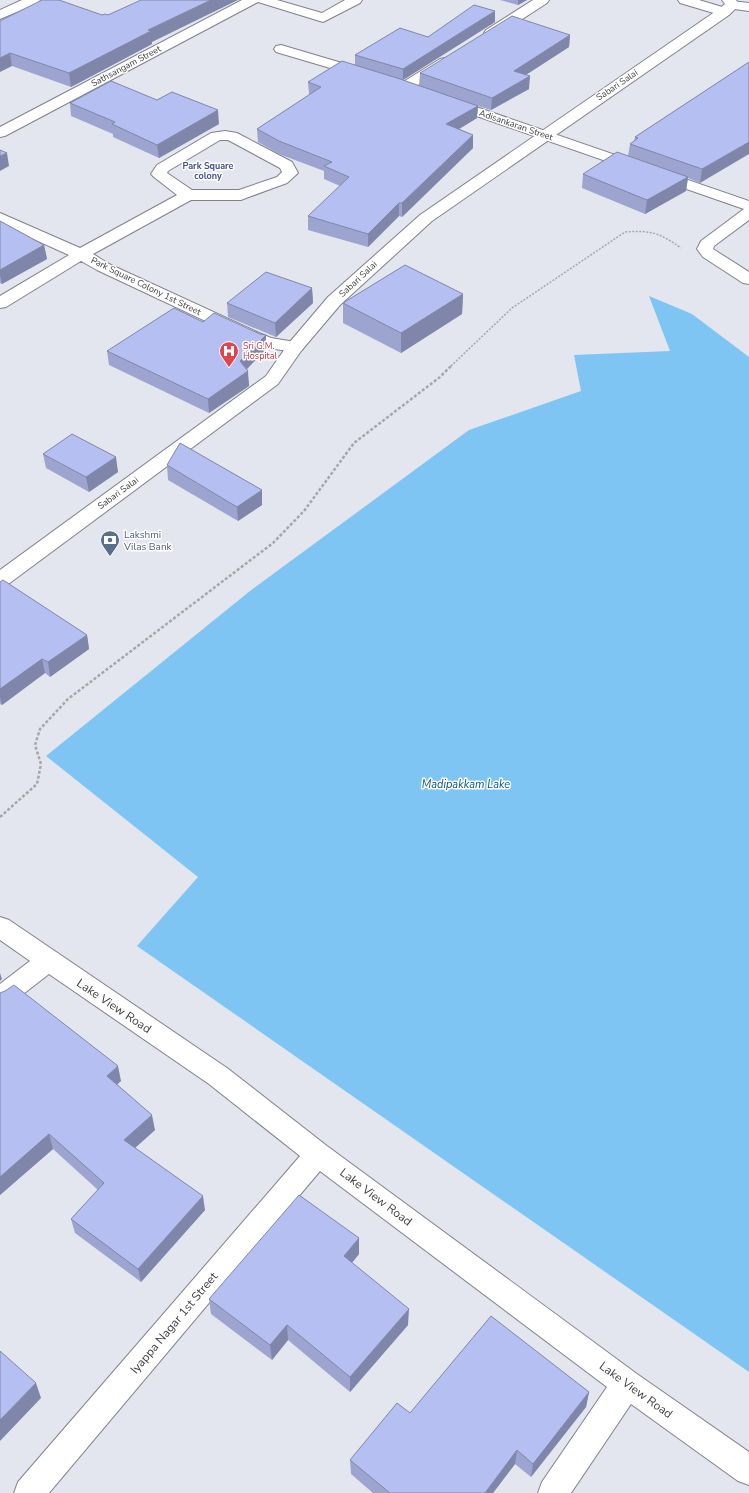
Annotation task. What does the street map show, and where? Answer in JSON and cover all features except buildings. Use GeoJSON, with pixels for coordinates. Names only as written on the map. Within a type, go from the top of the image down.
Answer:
{"type":"FeatureCollection","features":[{"type":"Feature","properties":{"kind":"street"},"geometry":{"type":"LineString","coordinates":[[0,15],[33,0]]}},
{"type":"Feature","properties":{"kind":"street","name":"Sathsangam Street"},"geometry":{"type":"LineString","coordinates":[[0,133],[252,0]]}},
{"type":"Feature","properties":{"kind":"street"},"geometry":{"type":"LineString","coordinates":[[263,0],[323,18],[355,0]]}},
{"type":"Feature","properties":{"kind":"street"},"geometry":{"type":"LineString","coordinates":[[477,42],[542,0]]}},
{"type":"Feature","properties":{"kind":"street"},"geometry":{"type":"LineString","coordinates":[[685,0],[749,8]]}},
{"type":"Feature","properties":{"kind":"street","name":"Sabari Salai"},"geometry":{"type":"LineString","coordinates":[[0,580],[272,380],[295,347],[334,301],[426,218],[728,6]]}},
{"type":"Feature","properties":{"kind":"street"},"geometry":{"type":"LineString","coordinates":[[281,49],[376,78]]}},
{"type":"Feature","properties":{"kind":"street"},"geometry":{"type":"LineString","coordinates":[[405,87],[457,54]]}},
{"type":"Feature","properties":{"kind":"street"},"geometry":{"type":"LineString","coordinates":[[390,83],[420,92]]}},
{"type":"Feature","properties":{"kind":"street","name":"Adisankaran Street"},"geometry":{"type":"LineString","coordinates":[[434,97],[749,206]]}},
{"type":"Feature","properties":{"kind":"street"},"geometry":{"type":"LineString","coordinates":[[0,303],[81,254],[188,195],[241,195],[282,180],[290,172],[287,165],[232,136],[216,136],[162,168],[159,174],[188,195]]}},
{"type":"Feature","properties":{"kind":"street"},"geometry":{"type":"LineString","coordinates":[[749,213],[707,244],[705,249],[709,254],[749,280]]}},
{"type":"Feature","properties":{"kind":"street","name":"Park Square Colony 1st Street"},"geometry":{"type":"LineString","coordinates":[[0,218],[81,254],[103,267],[253,337],[267,343],[295,347]]}},
{"type":"Feature","properties":{"kind":"street","name":"Lake View Road"},"geometry":{"type":"LineString","coordinates":[[0,927],[218,1076],[318,1154],[627,1384],[749,1470]]}},
{"type":"Feature","properties":{"kind":"street"},"geometry":{"type":"LineString","coordinates":[[0,998],[48,961]]}},
{"type":"Feature","properties":{"kind":"street","name":"Iyappa Nagar 1st Street"},"geometry":{"type":"LineString","coordinates":[[29,1493],[318,1154]]}},
{"type":"Feature","properties":{"kind":"street"},"geometry":{"type":"LineString","coordinates":[[553,1493],[627,1384]]}},
{"type":"Feature","properties":{"kind":"path"},"geometry":{"type":"LineString","coordinates":[[0,817],[37,784],[40,764],[35,745],[40,729],[68,700],[273,543],[304,512],[354,443],[440,377],[512,308],[625,232],[644,230],[661,233],[684,250]]}},
{"type":"Feature","properties":{"kind":"water","name":"Madipakkam Lake"},"geometry":{"type":"Polygon","coordinates":[[[649,296],[692,314],[749,357],[749,1372],[137,946],[198,877],[46,756],[250,591],[469,430],[581,391],[574,355],[670,351],[649,296]]]}},
{"type":"Feature","properties":{"kind":"place","name":"Sri G.M. Hospital"},"geometry":{"type":"Point","coordinates":[229,368]}},
{"type":"Feature","properties":{"kind":"place","name":"Lakshmi Vilas Bank"},"geometry":{"type":"Point","coordinates":[110,557]}},
{"type":"Feature","properties":{"kind":"district","name":"Park Square colony"},"geometry":{"type":"Point","coordinates":[208,172]}}]}
